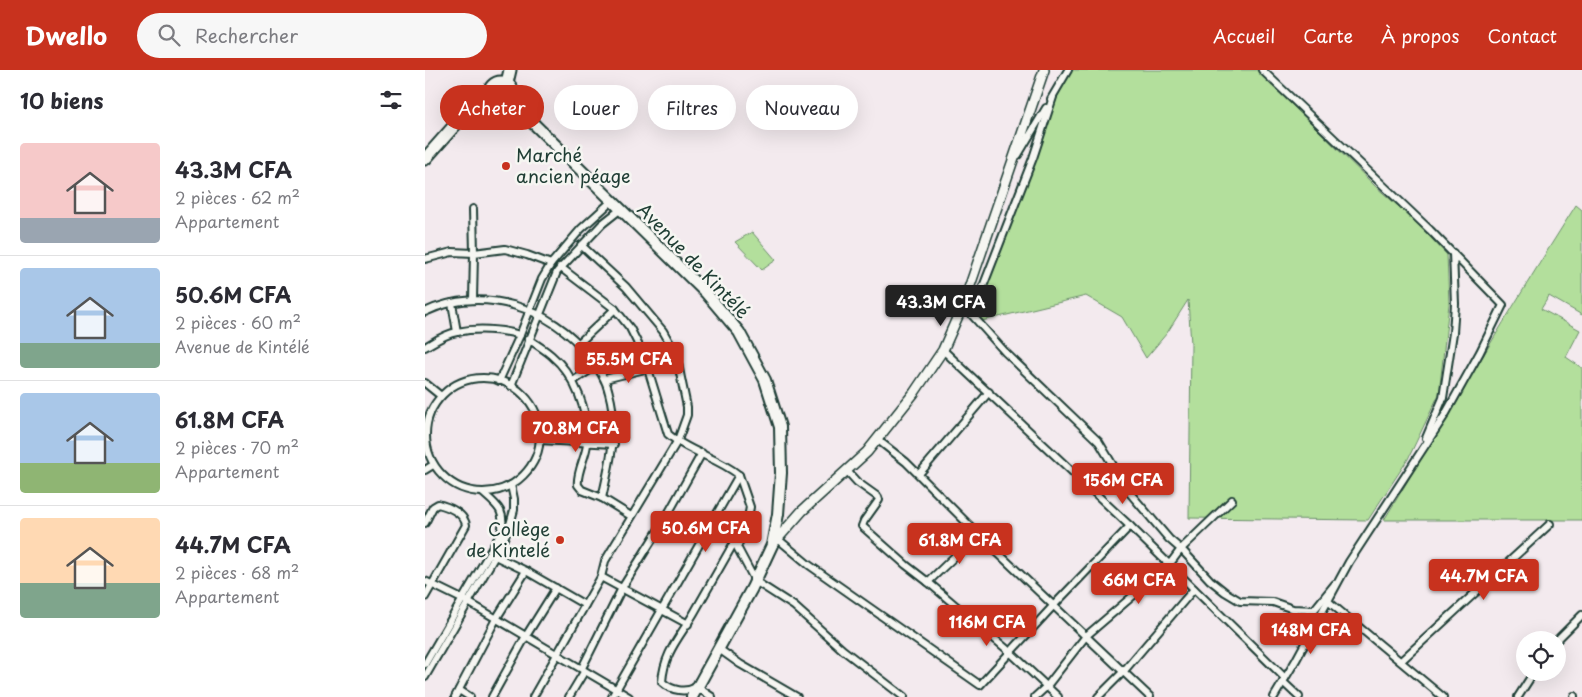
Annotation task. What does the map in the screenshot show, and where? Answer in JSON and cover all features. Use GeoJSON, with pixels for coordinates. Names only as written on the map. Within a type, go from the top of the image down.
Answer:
{"type":"FeatureCollection","features":[{"type":"Feature","properties":{"kind":"highway"},"geometry":{"type":"LineString","coordinates":[[502,83],[505,70]]}},
{"type":"Feature","properties":{"kind":"highway"},"geometry":{"type":"LineString","coordinates":[[495,85],[502,83],[510,70]]}},
{"type":"Feature","properties":{"kind":"highway"},"geometry":{"type":"LineString","coordinates":[[502,83],[506,85]]}},
{"type":"Feature","properties":{"kind":"highway"},"geometry":{"type":"LineString","coordinates":[[425,159],[451,130]]}},
{"type":"Feature","properties":{"kind":"main road","name":"Avenue de Kintélé"},"geometry":{"type":"LineString","coordinates":[[540,130],[707,293],[733,323],[765,380],[776,411],[781,442],[775,542],[692,697]]}},
{"type":"Feature","properties":{"kind":"street"},"geometry":{"type":"LineString","coordinates":[[1043,70],[965,300],[943,350],[926,377],[878,440],[847,471],[802,510],[775,542],[980,685],[1009,652],[1130,526]]}},
{"type":"Feature","properties":{"kind":"street"},"geometry":{"type":"LineString","coordinates":[[1010,168],[1068,70]]}},
{"type":"Feature","properties":{"kind":"street"},"geometry":{"type":"LineString","coordinates":[[1262,70],[1453,253],[1503,305],[1480,352],[1445,415],[1345,571],[1297,660],[1274,697]]}},
{"type":"Feature","properties":{"kind":"street"},"geometry":{"type":"LineString","coordinates":[[1053,97],[1033,158],[972,315],[1005,352],[1099,442],[1129,492],[1169,539],[1210,580],[1225,592],[1240,601],[1273,602],[1293,610],[1314,610],[1345,571]]}},
{"type":"Feature","properties":{"kind":"street"},"geometry":{"type":"LineString","coordinates":[[499,381],[542,279],[551,264],[581,229],[613,200]]}},
{"type":"Feature","properties":{"kind":"street"},"geometry":{"type":"LineString","coordinates":[[473,209],[473,300]]}},
{"type":"Feature","properties":{"kind":"street"},"geometry":{"type":"LineString","coordinates":[[511,386],[528,339],[560,267],[602,224],[621,209]]}},
{"type":"Feature","properties":{"kind":"street"},"geometry":{"type":"LineString","coordinates":[[533,697],[601,577],[605,561],[677,440],[687,415],[676,354],[663,331],[626,287],[581,245]]}},
{"type":"Feature","properties":{"kind":"street"},"geometry":{"type":"LineString","coordinates":[[425,259],[452,252],[474,253],[505,250],[527,255],[551,264]]}},
{"type":"Feature","properties":{"kind":"street"},"geometry":{"type":"LineString","coordinates":[[1414,462],[1443,398],[1455,304],[1453,253]]}},
{"type":"Feature","properties":{"kind":"street"},"geometry":{"type":"LineString","coordinates":[[560,267],[615,309],[636,338],[649,368],[668,434],[726,465],[739,475],[750,508],[749,518],[737,547],[753,576],[754,584],[794,606],[843,650],[904,697]]}},
{"type":"Feature","properties":{"kind":"street"},"geometry":{"type":"LineString","coordinates":[[425,312],[452,303],[473,300],[497,301],[529,310],[539,315],[559,327],[579,343],[605,380],[614,419],[614,444],[602,498]]}},
{"type":"Feature","properties":{"kind":"street"},"geometry":{"type":"LineString","coordinates":[[452,303],[457,332]]}},
{"type":"Feature","properties":{"kind":"street"},"geometry":{"type":"LineString","coordinates":[[579,343],[615,309]]}},
{"type":"Feature","properties":{"kind":"street"},"geometry":{"type":"LineString","coordinates":[[425,347],[442,337],[457,332],[480,330],[520,335]]}},
{"type":"Feature","properties":{"kind":"street"},"geometry":{"type":"LineString","coordinates":[[528,339],[551,355],[573,381],[579,394],[585,414],[587,443],[577,483],[582,490],[602,498],[631,516]]}},
{"type":"Feature","properties":{"kind":"street"},"geometry":{"type":"LineString","coordinates":[[943,350],[1130,526],[1299,697]]}},
{"type":"Feature","properties":{"kind":"street"},"geometry":{"type":"LineString","coordinates":[[573,381],[596,366]]}},
{"type":"Feature","properties":{"kind":"street"},"geometry":{"type":"LineString","coordinates":[[605,380],[649,368]]}},
{"type":"Feature","properties":{"kind":"street"},"geometry":{"type":"LineString","coordinates":[[483,378],[499,381],[511,386],[524,396],[533,409],[539,424],[540,440],[536,457],[527,471],[511,485],[494,492],[483,493],[463,490],[446,480],[433,465],[426,448],[425,429],[430,412],[441,396],[453,386],[467,380],[483,378]]}},
{"type":"Feature","properties":{"kind":"street"},"geometry":{"type":"LineString","coordinates":[[425,383],[441,396]]}},
{"type":"Feature","properties":{"kind":"street"},"geometry":{"type":"LineString","coordinates":[[919,474],[989,392]]}},
{"type":"Feature","properties":{"kind":"street"},"geometry":{"type":"LineString","coordinates":[[540,440],[614,444]]}},
{"type":"Feature","properties":{"kind":"street"},"geometry":{"type":"LineString","coordinates":[[878,440],[907,462],[978,534],[1150,697]]}},
{"type":"Feature","properties":{"kind":"street"},"geometry":{"type":"LineString","coordinates":[[569,697],[622,588],[664,521],[702,453]]}},
{"type":"Feature","properties":{"kind":"street"},"geometry":{"type":"LineString","coordinates":[[425,470],[433,465]]}},
{"type":"Feature","properties":{"kind":"street"},"geometry":{"type":"LineString","coordinates":[[847,471],[879,500],[862,526],[1009,652],[1058,697]]}},
{"type":"Feature","properties":{"kind":"street"},"geometry":{"type":"LineString","coordinates":[[612,697],[739,475]]}},
{"type":"Feature","properties":{"kind":"street"},"geometry":{"type":"LineString","coordinates":[[425,664],[495,556],[509,528],[514,510],[511,485]]}},
{"type":"Feature","properties":{"kind":"street"},"geometry":{"type":"LineString","coordinates":[[425,677],[501,533],[503,523],[501,510],[483,493]]}},
{"type":"Feature","properties":{"kind":"street"},"geometry":{"type":"LineString","coordinates":[[1035,697],[1047,686],[1086,636],[1169,565],[1181,549],[1232,500]]}},
{"type":"Feature","properties":{"kind":"street"},"geometry":{"type":"LineString","coordinates":[[425,523],[433,508],[438,504],[449,507],[464,518],[466,525],[425,597]]}},
{"type":"Feature","properties":{"kind":"street"},"geometry":{"type":"LineString","coordinates":[[712,697],[697,687],[689,691],[677,690],[662,682],[665,660],[749,518]]}},
{"type":"Feature","properties":{"kind":"street"},"geometry":{"type":"LineString","coordinates":[[1401,661],[1550,524]]}},
{"type":"Feature","properties":{"kind":"street"},"geometry":{"type":"LineString","coordinates":[[928,582],[978,534]]}},
{"type":"Feature","properties":{"kind":"street"},"geometry":{"type":"LineString","coordinates":[[495,556],[526,571],[585,605]]}},
{"type":"Feature","properties":{"kind":"street"},"geometry":{"type":"LineString","coordinates":[[455,697],[496,619],[526,571]]}},
{"type":"Feature","properties":{"kind":"street"},"geometry":{"type":"LineString","coordinates":[[601,577],[688,624]]}},
{"type":"Feature","properties":{"kind":"street"},"geometry":{"type":"LineString","coordinates":[[425,581],[465,601],[629,697]]}},
{"type":"Feature","properties":{"kind":"street"},"geometry":{"type":"LineString","coordinates":[[493,697],[526,636],[556,588]]}},
{"type":"Feature","properties":{"kind":"street"},"geometry":{"type":"LineString","coordinates":[[1098,697],[1123,672],[1194,589]]}},
{"type":"Feature","properties":{"kind":"street"},"geometry":{"type":"LineString","coordinates":[[1329,602],[1443,697]]}},
{"type":"Feature","properties":{"kind":"street"},"geometry":{"type":"LineString","coordinates":[[1566,631],[1582,616]]}},
{"type":"Feature","properties":{"kind":"street"},"geometry":{"type":"LineString","coordinates":[[719,649],[740,664],[797,697]]}},
{"type":"Feature","properties":{"kind":"street"},"geometry":{"type":"LineString","coordinates":[[1518,697],[1528,681]]}},
{"type":"Feature","properties":{"kind":"street"},"geometry":{"type":"LineString","coordinates":[[459,690],[470,697]]}},
{"type":"Feature","properties":{"kind":"green space"},"geometry":{"type":"Polygon","coordinates":[[[1068,70],[1257,70],[1375,186],[1412,218],[1447,255],[1449,304],[1439,394],[1408,459],[1368,520],[1189,518],[1191,344],[1188,300],[1167,333],[1146,358],[1122,317],[1086,296],[978,322],[972,315],[1053,97],[1068,70]]]}},
{"type":"Feature","properties":{"kind":"green space"},"geometry":{"type":"Polygon","coordinates":[[[1576,205],[1582,210],[1582,315],[1549,296],[1541,309],[1580,330],[1566,357],[1582,368],[1582,520],[1384,520],[1503,323],[1576,205]]]}},
{"type":"Feature","properties":{"kind":"green space"},"geometry":{"type":"Polygon","coordinates":[[[752,232],[776,260],[762,270],[735,242],[752,232]]]}},
{"type":"Feature","properties":{"kind":"place","name":"Marché ancien péage"},"geometry":{"type":"Point","coordinates":[506,166]}},
{"type":"Feature","properties":{"kind":"place","name":"Collège de Kintelé"},"geometry":{"type":"Point","coordinates":[560,540]}}]}
